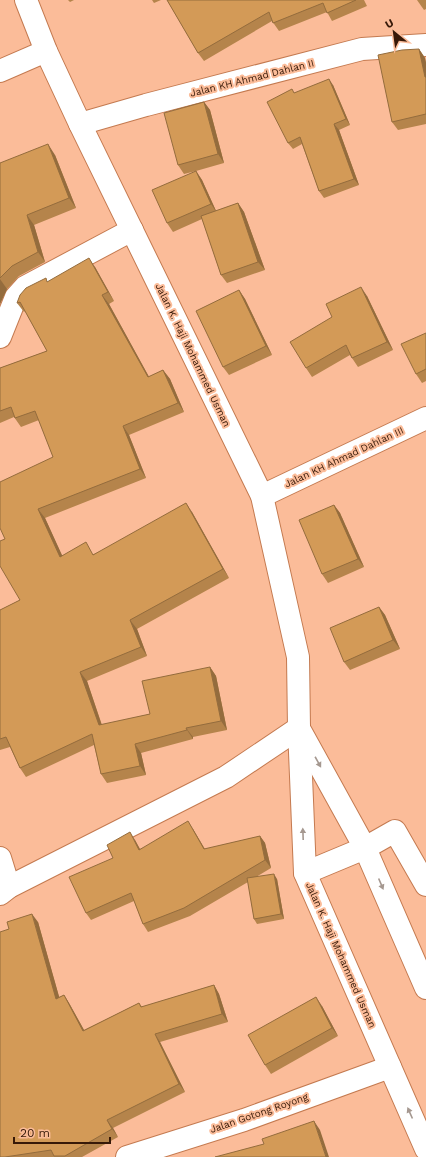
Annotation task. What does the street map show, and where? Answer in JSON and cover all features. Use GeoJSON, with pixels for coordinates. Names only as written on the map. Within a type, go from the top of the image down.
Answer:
{"type":"FeatureCollection","features":[{"type":"Feature","properties":{"kind":"street","name":"Jalan K. Haji Mohammed Usman"},"geometry":{"type":"LineString","coordinates":[[26,0],[46,51],[80,124],[262,496],[298,657],[299,728],[305,873],[426,1149]]}},
{"type":"Feature","properties":{"kind":"street","name":"Jalan KH Ahmad Dahlan II"},"geometry":{"type":"LineString","coordinates":[[80,124],[146,104],[362,50],[426,45]]}},
{"type":"Feature","properties":{"kind":"street"},"geometry":{"type":"LineString","coordinates":[[0,71],[46,51]]}},
{"type":"Feature","properties":{"kind":"street"},"geometry":{"type":"LineString","coordinates":[[0,337],[16,297],[25,287],[132,230]]}},
{"type":"Feature","properties":{"kind":"street","name":"Jalan KH Ahmad Dahlan III"},"geometry":{"type":"LineString","coordinates":[[262,496],[426,418]]}},
{"type":"Feature","properties":{"kind":"street","name":"Jalan K. Haji Mohammed Usman"},"geometry":{"type":"LineString","coordinates":[[299,728],[365,848],[426,988]]}},
{"type":"Feature","properties":{"kind":"street"},"geometry":{"type":"LineString","coordinates":[[0,858],[5,891],[226,777],[299,728]]}},
{"type":"Feature","properties":{"kind":"street"},"geometry":{"type":"LineString","coordinates":[[305,873],[365,848],[395,831],[426,885]]}},
{"type":"Feature","properties":{"kind":"street","name":"Jalan Gotong Royong"},"geometry":{"type":"LineString","coordinates":[[127,1157],[244,1120],[390,1067]]}},
{"type":"Feature","properties":{"kind":"building"},"geometry":{"type":"Polygon","coordinates":[[[167,0],[356,0],[327,13],[323,3],[273,23],[269,12],[198,53],[167,0]]]}},
{"type":"Feature","properties":{"kind":"building"},"geometry":{"type":"Polygon","coordinates":[[[419,49],[426,77],[426,114],[392,122],[378,55],[402,50],[419,49]]]}},
{"type":"Feature","properties":{"kind":"building"},"geometry":{"type":"Polygon","coordinates":[[[329,79],[346,119],[334,124],[354,179],[319,191],[300,137],[288,143],[267,102],[292,89],[294,93],[329,79]]]}},
{"type":"Feature","properties":{"kind":"building"},"geometry":{"type":"Polygon","coordinates":[[[204,102],[218,154],[178,165],[164,113],[204,102]]]}},
{"type":"Feature","properties":{"kind":"building"},"geometry":{"type":"Polygon","coordinates":[[[48,144],[69,198],[27,215],[38,252],[12,266],[0,278],[0,163],[48,144]]]}},
{"type":"Feature","properties":{"kind":"building"},"geometry":{"type":"Polygon","coordinates":[[[196,171],[211,204],[167,223],[152,190],[196,171]]]}},
{"type":"Feature","properties":{"kind":"building"},"geometry":{"type":"Polygon","coordinates":[[[238,203],[258,262],[221,275],[201,216],[238,203]]]}},
{"type":"Feature","properties":{"kind":"building"},"geometry":{"type":"Polygon","coordinates":[[[89,258],[108,292],[102,295],[148,377],[163,370],[178,403],[123,426],[140,469],[38,509],[60,557],[86,542],[93,555],[186,503],[223,569],[130,620],[141,647],[80,672],[99,725],[150,714],[142,681],[210,667],[221,721],[186,728],[187,730],[135,744],[140,766],[101,774],[92,734],[20,768],[6,737],[0,739],[0,610],[20,600],[0,566],[0,541],[5,539],[0,528],[0,482],[53,457],[35,411],[15,418],[11,407],[0,411],[0,368],[47,351],[20,302],[17,303],[20,295],[26,288],[46,278],[47,282],[89,258]]]}},
{"type":"Feature","properties":{"kind":"building"},"geometry":{"type":"Polygon","coordinates":[[[361,287],[387,342],[352,358],[346,345],[306,368],[290,342],[332,317],[326,304],[361,287]]]}},
{"type":"Feature","properties":{"kind":"building"},"geometry":{"type":"Polygon","coordinates":[[[239,290],[266,346],[223,367],[196,311],[239,290]]]}},
{"type":"Feature","properties":{"kind":"building"},"geometry":{"type":"Polygon","coordinates":[[[426,333],[426,369],[416,374],[401,344],[426,333]]]}},
{"type":"Feature","properties":{"kind":"building"},"geometry":{"type":"Polygon","coordinates":[[[334,505],[358,559],[322,574],[299,520],[334,505]]]}},
{"type":"Feature","properties":{"kind":"building"},"geometry":{"type":"Polygon","coordinates":[[[379,607],[393,640],[344,662],[330,628],[379,607]]]}},
{"type":"Feature","properties":{"kind":"building"},"geometry":{"type":"Polygon","coordinates":[[[188,821],[204,849],[260,836],[265,860],[184,908],[143,924],[131,893],[86,913],[69,877],[113,858],[107,845],[130,832],[139,850],[188,821]]]}},
{"type":"Feature","properties":{"kind":"building"},"geometry":{"type":"Polygon","coordinates":[[[274,874],[281,914],[254,919],[247,878],[274,874]]]}},
{"type":"Feature","properties":{"kind":"building"},"geometry":{"type":"Polygon","coordinates":[[[32,914],[56,999],[64,995],[83,1031],[139,1003],[141,1007],[214,985],[222,1014],[155,1034],[179,1084],[107,1120],[112,1129],[65,1156],[54,1156],[51,1150],[0,1157],[0,932],[9,929],[7,922],[32,914]]]}},
{"type":"Feature","properties":{"kind":"building"},"geometry":{"type":"Polygon","coordinates":[[[316,997],[332,1028],[265,1065],[248,1035],[316,997]]]}},
{"type":"Feature","properties":{"kind":"building"},"geometry":{"type":"Polygon","coordinates":[[[314,1121],[326,1157],[215,1157],[264,1144],[262,1139],[314,1121]]]}}]}
